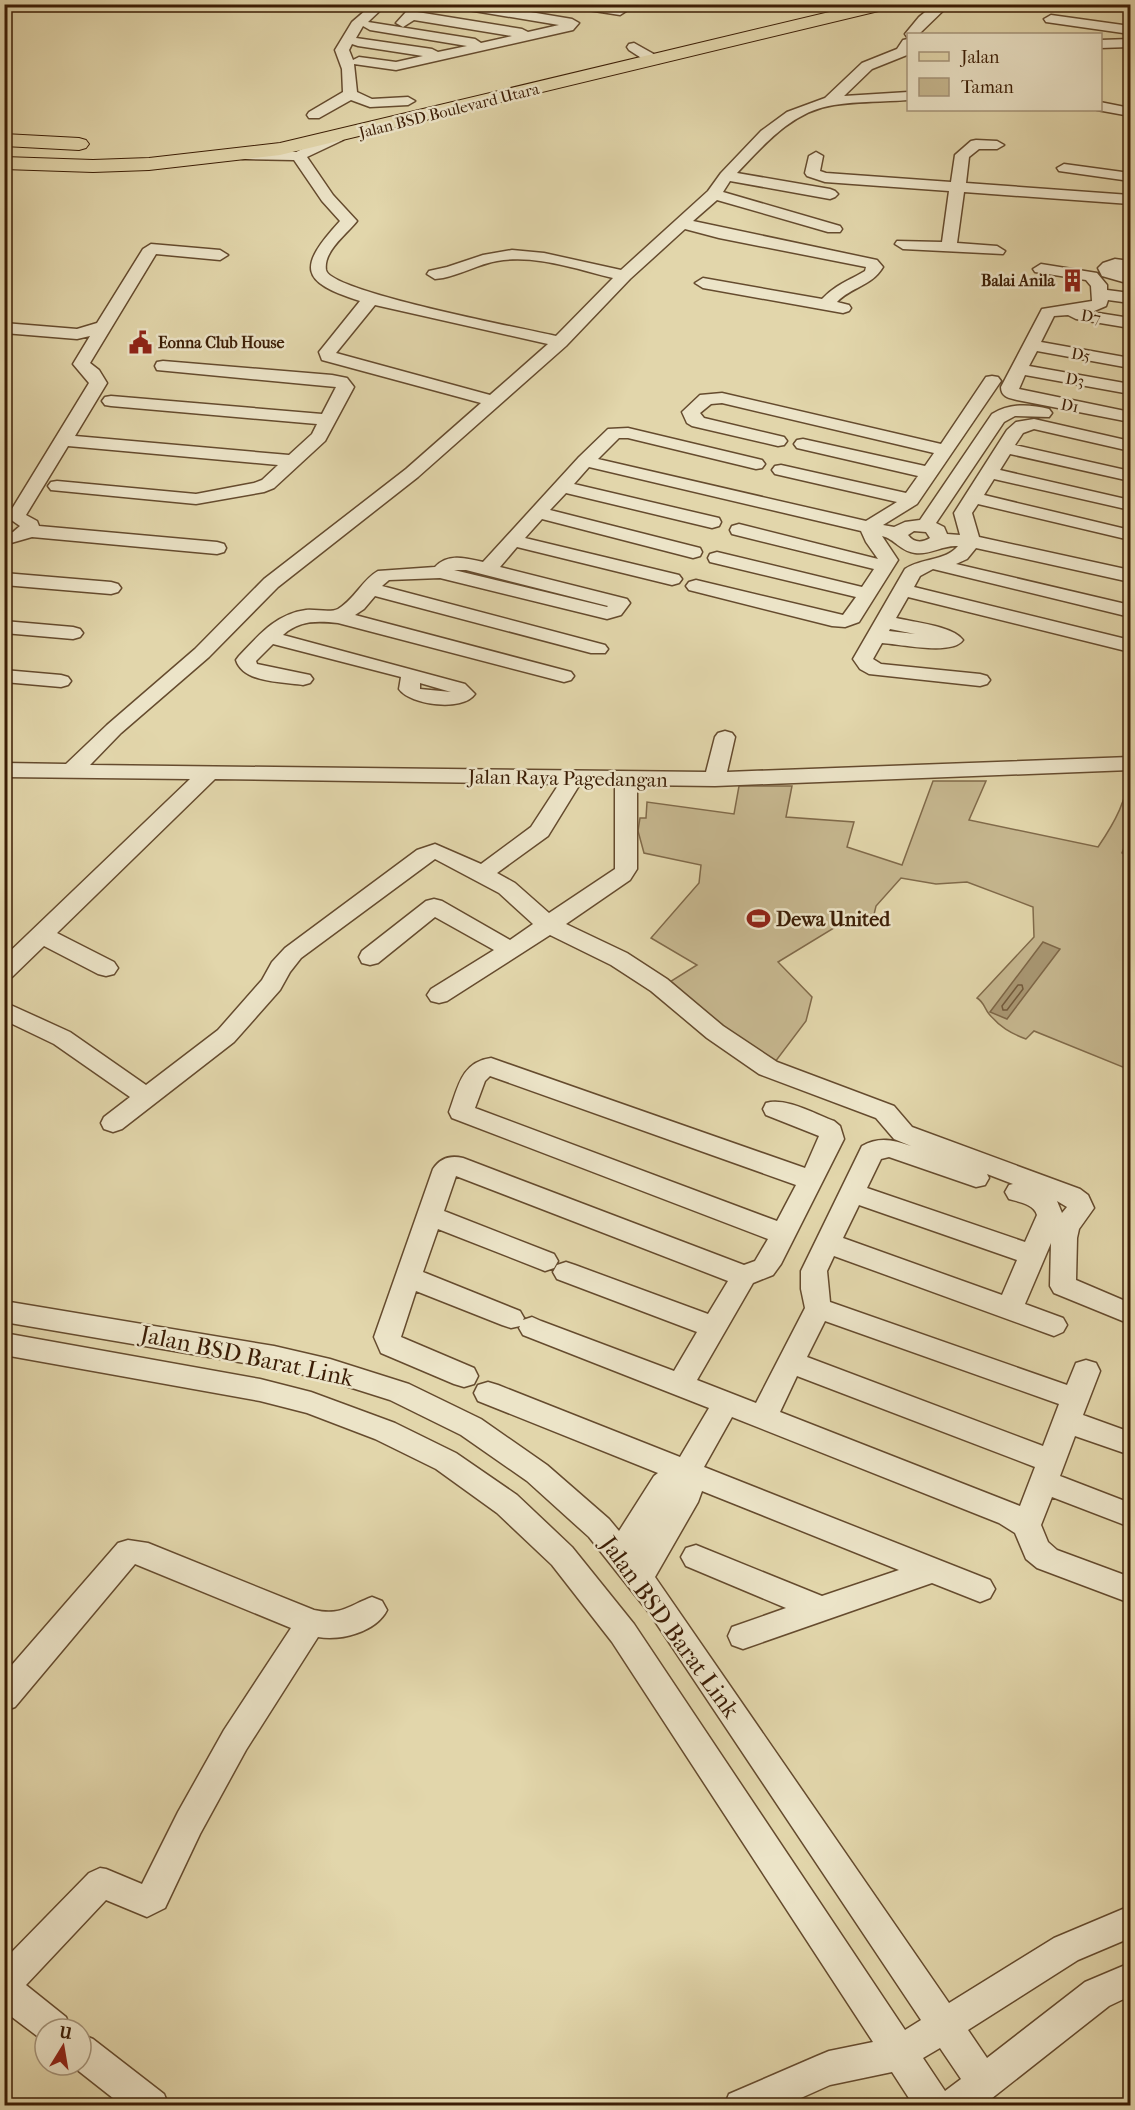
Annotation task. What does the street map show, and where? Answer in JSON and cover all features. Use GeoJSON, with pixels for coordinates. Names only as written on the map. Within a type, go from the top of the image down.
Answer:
{"type":"FeatureCollection","features":[{"type":"Feature","properties":{"kind":"main road","name":"Jalan BSD Boulevard Utara"},"geometry":{"type":"LineString","coordinates":[[292,127],[323,117],[408,101],[814,4]]}},
{"type":"Feature","properties":{"kind":"main road","name":"Jalan BSD Boulevard Utara"},"geometry":{"type":"LineString","coordinates":[[147,150],[243,155],[338,137],[887,4]]}},
{"type":"Feature","properties":{"kind":"main road","name":"Jalan BSD Boulevard Utara"},"geometry":{"type":"LineString","coordinates":[[4,163],[93,166],[147,150],[263,133]]}},
{"type":"Feature","properties":{"kind":"main road"},"geometry":{"type":"LineString","coordinates":[[4,140],[103,146]]}},
{"type":"Feature","properties":{"kind":"street"},"geometry":{"type":"LineString","coordinates":[[347,96],[349,69],[342,50],[357,25],[381,4]]}},
{"type":"Feature","properties":{"kind":"street"},"geometry":{"type":"LineString","coordinates":[[575,4],[620,11],[631,4]]}},
{"type":"Feature","properties":{"kind":"street"},"geometry":{"type":"LineString","coordinates":[[913,33],[924,20],[944,4]]}},
{"type":"Feature","properties":{"kind":"street"},"geometry":{"type":"LineString","coordinates":[[359,61],[396,66],[568,27],[572,23],[463,5]]}},
{"type":"Feature","properties":{"kind":"street"},"geometry":{"type":"LineString","coordinates":[[403,23],[411,15],[534,34]]}},
{"type":"Feature","properties":{"kind":"street"},"geometry":{"type":"LineString","coordinates":[[1051,19],[1131,30]]}},
{"type":"Feature","properties":{"kind":"street"},"geometry":{"type":"LineString","coordinates":[[370,26],[487,45]]}},
{"type":"Feature","properties":{"kind":"street"},"geometry":{"type":"LineString","coordinates":[[358,42],[444,55]]}},
{"type":"Feature","properties":{"kind":"street"},"geometry":{"type":"LineString","coordinates":[[1102,44],[1131,43]]}},
{"type":"Feature","properties":{"kind":"street"},"geometry":{"type":"LineString","coordinates":[[830,101],[867,66],[902,52],[907,46]]}},
{"type":"Feature","properties":{"kind":"street"},"geometry":{"type":"LineString","coordinates":[[634,47],[654,60]]}},
{"type":"Feature","properties":{"kind":"street"},"geometry":{"type":"LineString","coordinates":[[347,96],[370,102],[408,101]]}},
{"type":"Feature","properties":{"kind":"street"},"geometry":{"type":"LineString","coordinates":[[323,117],[356,107],[347,96]]}},
{"type":"Feature","properties":{"kind":"street"},"geometry":{"type":"LineString","coordinates":[[72,770],[114,729],[202,653],[271,583],[412,473],[560,342],[624,276],[714,194],[726,176],[766,134],[792,115],[830,101],[907,96]]}},
{"type":"Feature","properties":{"kind":"street"},"geometry":{"type":"LineString","coordinates":[[1102,106],[1131,112]]}},
{"type":"Feature","properties":{"kind":"street"},"geometry":{"type":"LineString","coordinates":[[243,155],[298,156],[338,137]]}},
{"type":"Feature","properties":{"kind":"street"},"geometry":{"type":"LineString","coordinates":[[949,247],[963,155],[976,144],[997,145]]}},
{"type":"Feature","properties":{"kind":"street"},"geometry":{"type":"LineString","coordinates":[[298,156],[333,208],[349,221],[321,254],[318,275],[324,283],[340,291],[371,299],[560,342]]}},
{"type":"Feature","properties":{"kind":"street"},"geometry":{"type":"LineString","coordinates":[[816,156],[812,173],[825,177],[1131,200]]}},
{"type":"Feature","properties":{"kind":"street"},"geometry":{"type":"LineString","coordinates":[[1064,168],[1131,177]]}},
{"type":"Feature","properties":{"kind":"street"},"geometry":{"type":"LineString","coordinates":[[726,176],[830,194]]}},
{"type":"Feature","properties":{"kind":"street"},"geometry":{"type":"LineString","coordinates":[[714,194],[834,229]]}},
{"type":"Feature","properties":{"kind":"street"},"geometry":{"type":"LineString","coordinates":[[682,224],[871,263],[875,267],[871,274],[840,289],[827,304]]}},
{"type":"Feature","properties":{"kind":"street"},"geometry":{"type":"LineString","coordinates":[[903,244],[997,251]]}},
{"type":"Feature","properties":{"kind":"street"},"geometry":{"type":"LineString","coordinates":[[16,522],[98,383],[93,374],[81,364],[150,249],[219,251]]}},
{"type":"Feature","properties":{"kind":"street"},"geometry":{"type":"LineString","coordinates":[[435,274],[457,271],[486,259],[517,256],[539,258],[624,276]]}},
{"type":"Feature","properties":{"kind":"street"},"geometry":{"type":"LineString","coordinates":[[1131,266],[1119,263],[1110,264],[1106,268],[1108,273],[1114,276],[1131,276]]}},
{"type":"Feature","properties":{"kind":"street"},"geometry":{"type":"LineString","coordinates":[[1020,369],[1046,314],[1053,310],[1095,306],[1100,303],[1101,294],[1096,280],[1091,276],[1041,269]]}},
{"type":"Feature","properties":{"kind":"street"},"geometry":{"type":"LineString","coordinates":[[703,283],[844,308]]}},
{"type":"Feature","properties":{"kind":"street"},"geometry":{"type":"LineString","coordinates":[[1101,294],[1131,298]]}},
{"type":"Feature","properties":{"kind":"street"},"geometry":{"type":"LineString","coordinates":[[371,299],[332,344],[327,352],[328,356],[492,401]]}},
{"type":"Feature","properties":{"kind":"street","name":"D7"},"geometry":{"type":"LineString","coordinates":[[1053,310],[1131,323]]}},
{"type":"Feature","properties":{"kind":"street"},"geometry":{"type":"LineString","coordinates":[[4,336],[75,338],[103,327]]}},
{"type":"Feature","properties":{"kind":"street"},"geometry":{"type":"LineString","coordinates":[[4,328],[75,338],[86,355]]}},
{"type":"Feature","properties":{"kind":"street","name":"D5"},"geometry":{"type":"LineString","coordinates":[[1034,341],[1131,353]]}},
{"type":"Feature","properties":{"kind":"street","name":"D5"},"geometry":{"type":"LineString","coordinates":[[1034,341],[1131,363]]}},
{"type":"Feature","properties":{"kind":"street"},"geometry":{"type":"LineString","coordinates":[[57,486],[196,499],[212,498],[228,492],[258,488],[268,484],[319,437],[345,387],[340,382],[163,366]]}},
{"type":"Feature","properties":{"kind":"street","name":"D3"},"geometry":{"type":"LineString","coordinates":[[1020,369],[1131,389]]}},
{"type":"Feature","properties":{"kind":"street","name":"D1"},"geometry":{"type":"LineString","coordinates":[[1020,369],[1010,387],[1010,392],[1131,417]]}},
{"type":"Feature","properties":{"kind":"street"},"geometry":{"type":"LineString","coordinates":[[872,525],[904,507],[911,500],[992,381]]}},
{"type":"Feature","properties":{"kind":"street"},"geometry":{"type":"LineString","coordinates":[[778,441],[698,422],[693,419],[691,412],[706,399],[722,398],[945,450]]}},
{"type":"Feature","properties":{"kind":"street"},"geometry":{"type":"LineString","coordinates":[[111,401],[328,420]]}},
{"type":"Feature","properties":{"kind":"street"},"geometry":{"type":"LineString","coordinates":[[935,532],[998,418],[1006,412],[1032,411],[1131,431]]}},
{"type":"Feature","properties":{"kind":"street"},"geometry":{"type":"LineString","coordinates":[[980,680],[871,668],[863,659],[879,628],[917,568],[953,559],[960,555],[968,536],[962,521],[963,513],[1016,430],[1028,424],[1131,446]]}},
{"type":"Feature","properties":{"kind":"street"},"geometry":{"type":"LineString","coordinates":[[488,568],[609,435],[620,432],[756,464]]}},
{"type":"Feature","properties":{"kind":"street"},"geometry":{"type":"LineString","coordinates":[[63,440],[292,461]]}},
{"type":"Feature","properties":{"kind":"street"},"geometry":{"type":"LineString","coordinates":[[803,444],[930,473]]}},
{"type":"Feature","properties":{"kind":"street"},"geometry":{"type":"LineString","coordinates":[[1006,448],[1131,476]]}},
{"type":"Feature","properties":{"kind":"street"},"geometry":{"type":"LineString","coordinates":[[590,457],[900,531],[913,525],[935,532],[968,536],[1131,567]]}},
{"type":"Feature","properties":{"kind":"street"},"geometry":{"type":"LineString","coordinates":[[781,470],[911,500]]}},
{"type":"Feature","properties":{"kind":"street"},"geometry":{"type":"LineString","coordinates":[[990,473],[1131,505]]}},
{"type":"Feature","properties":{"kind":"street"},"geometry":{"type":"LineString","coordinates":[[563,487],[712,522]]}},
{"type":"Feature","properties":{"kind":"street"},"geometry":{"type":"LineString","coordinates":[[974,498],[1131,535]]}},
{"type":"Feature","properties":{"kind":"street"},"geometry":{"type":"LineString","coordinates":[[539,513],[693,552]]}},
{"type":"Feature","properties":{"kind":"street"},"geometry":{"type":"LineString","coordinates":[[4,538],[22,535],[16,522]]}},
{"type":"Feature","properties":{"kind":"street"},"geometry":{"type":"LineString","coordinates":[[16,522],[217,548]]}},
{"type":"Feature","properties":{"kind":"street"},"geometry":{"type":"LineString","coordinates":[[696,586],[838,621],[852,618],[889,560],[874,542],[872,525]]}},
{"type":"Feature","properties":{"kind":"street"},"geometry":{"type":"LineString","coordinates":[[739,530],[885,566]]}},
{"type":"Feature","properties":{"kind":"street"},"geometry":{"type":"LineString","coordinates":[[968,536],[1131,576]]}},
{"type":"Feature","properties":{"kind":"street"},"geometry":{"type":"LineString","coordinates":[[514,541],[672,579]]}},
{"type":"Feature","properties":{"kind":"street"},"geometry":{"type":"LineString","coordinates":[[717,558],[867,594]]}},
{"type":"Feature","properties":{"kind":"street"},"geometry":{"type":"LineString","coordinates":[[339,618],[357,605],[378,579],[385,575],[440,572],[607,613],[612,613],[620,603],[488,568],[452,563],[446,565],[440,572]]}},
{"type":"Feature","properties":{"kind":"street"},"geometry":{"type":"LineString","coordinates":[[931,563],[1131,610]]}},
{"type":"Feature","properties":{"kind":"street"},"geometry":{"type":"LineString","coordinates":[[4,579],[111,588]]}},
{"type":"Feature","properties":{"kind":"street"},"geometry":{"type":"LineString","coordinates":[[371,589],[598,650]]}},
{"type":"Feature","properties":{"kind":"street"},"geometry":{"type":"LineString","coordinates":[[903,590],[1131,646]]}},
{"type":"Feature","properties":{"kind":"street"},"geometry":{"type":"LineString","coordinates":[[303,679],[255,671],[248,667],[246,660],[269,637],[293,618],[318,615],[339,618],[564,676]]}},
{"type":"Feature","properties":{"kind":"street"},"geometry":{"type":"LineString","coordinates":[[4,627],[73,633]]}},
{"type":"Feature","properties":{"kind":"street"},"geometry":{"type":"LineString","coordinates":[[269,637],[412,674]]}},
{"type":"Feature","properties":{"kind":"street"},"geometry":{"type":"LineString","coordinates":[[4,676],[62,681]]}},
{"type":"Feature","properties":{"kind":"street"},"geometry":{"type":"LineString","coordinates":[[715,779],[725,737]]}},
{"type":"Feature","properties":{"kind":"street","name":"Jalan Raya Pagedangan"},"geometry":{"type":"LineString","coordinates":[[4,770],[715,779],[1131,763]]}},
{"type":"Feature","properties":{"kind":"street"},"geometry":{"type":"LineString","coordinates":[[4,971],[210,772]]}},
{"type":"Feature","properties":{"kind":"street"},"geometry":{"type":"LineString","coordinates":[[481,874],[540,831],[573,778]]}},
{"type":"Feature","properties":{"kind":"street"},"geometry":{"type":"LineString","coordinates":[[439,995],[511,950],[622,875],[626,869],[626,778]]}},
{"type":"Feature","properties":{"kind":"street"},"geometry":{"type":"LineString","coordinates":[[113,1123],[145,1096],[226,1036],[272,984],[279,968],[293,953],[429,852],[441,852],[507,888],[547,924],[619,959],[649,979],[715,1032],[768,1068],[885,1112],[903,1133],[1071,1196],[1079,1202],[1081,1208],[1067,1227],[1064,1238],[1063,1286],[1131,1314]]}},
{"type":"Feature","properties":{"kind":"street"},"geometry":{"type":"LineString","coordinates":[[370,957],[434,906],[511,950]]}},
{"type":"Feature","properties":{"kind":"street"},"geometry":{"type":"LineString","coordinates":[[41,935],[106,968]]}},
{"type":"Feature","properties":{"kind":"street"},"geometry":{"type":"LineString","coordinates":[[4,1010],[62,1038],[145,1096]]}},
{"type":"Feature","properties":{"kind":"street"},"geometry":{"type":"LineString","coordinates":[[783,1234],[461,1112],[474,1078],[482,1068],[492,1067],[810,1180]]}},
{"type":"Feature","properties":{"kind":"street"},"geometry":{"type":"LineString","coordinates":[[464,1376],[391,1345],[387,1337],[446,1168],[454,1165],[744,1275],[764,1268],[772,1257],[832,1139],[831,1132],[825,1127],[775,1110]]}},
{"type":"Feature","properties":{"kind":"street"},"geometry":{"type":"LineString","coordinates":[[763,1417],[818,1308],[814,1289],[814,1271],[871,1153],[877,1149],[890,1149],[1044,1201],[1049,1207],[1050,1215],[1009,1309]]}},
{"type":"Feature","properties":{"kind":"street"},"geometry":{"type":"LineString","coordinates":[[852,1193],[1033,1255]]}},
{"type":"Feature","properties":{"kind":"street"},"geometry":{"type":"LineString","coordinates":[[430,1216],[714,1327]]}},
{"type":"Feature","properties":{"kind":"street"},"geometry":{"type":"LineString","coordinates":[[827,1243],[1054,1325]]}},
{"type":"Feature","properties":{"kind":"street"},"geometry":{"type":"LineString","coordinates":[[680,1385],[744,1275]]}},
{"type":"Feature","properties":{"kind":"street"},"geometry":{"type":"LineString","coordinates":[[409,1277],[1010,1514],[1027,1525],[1036,1550],[1047,1559],[1131,1590]]}},
{"type":"Feature","properties":{"kind":"street"},"geometry":{"type":"LineString","coordinates":[[818,1308],[1071,1410],[1131,1444]]}},
{"type":"Feature","properties":{"kind":"street","name":"Jalan BSD Barat Link"},"geometry":{"type":"LineString","coordinates":[[4,1311],[170,1339],[330,1370],[399,1392],[471,1427],[537,1473],[599,1528],[660,1605],[983,2082]]}},
{"type":"Feature","properties":{"kind":"street"},"geometry":{"type":"LineString","coordinates":[[157,1372],[170,1339]]}},
{"type":"Feature","properties":{"kind":"street","name":"Jalan BSD Barat Link"},"geometry":{"type":"LineString","coordinates":[[4,1344],[260,1390],[311,1403],[374,1427],[446,1461],[507,1504],[562,1556],[623,1633],[935,2106]]}},
{"type":"Feature","properties":{"kind":"street"},"geometry":{"type":"LineString","coordinates":[[791,1362],[1048,1471],[1131,1515]]}},
{"type":"Feature","properties":{"kind":"street"},"geometry":{"type":"LineString","coordinates":[[1027,1525],[1086,1371]]}},
{"type":"Feature","properties":{"kind":"street"},"geometry":{"type":"LineString","coordinates":[[488,1393],[980,1588]]}},
{"type":"Feature","properties":{"kind":"street"},"geometry":{"type":"LineString","coordinates":[[620,1555],[664,1484],[687,1470],[726,1403]]}},
{"type":"Feature","properties":{"kind":"street"},"geometry":{"type":"LineString","coordinates":[[639,1578],[688,1494],[687,1470]]}},
{"type":"Feature","properties":{"kind":"street"},"geometry":{"type":"LineString","coordinates":[[4,1697],[128,1552],[138,1552],[328,1627],[350,1624],[372,1610]]}},
{"type":"Feature","properties":{"kind":"street"},"geometry":{"type":"LineString","coordinates":[[696,1557],[821,1609]]}},
{"type":"Feature","properties":{"kind":"street"},"geometry":{"type":"LineString","coordinates":[[743,1636],[934,1570]]}},
{"type":"Feature","properties":{"kind":"street"},"geometry":{"type":"LineString","coordinates":[[4,1984],[100,1884],[109,1884],[138,1900],[147,1901],[153,1897],[189,1824],[235,1740],[273,1686],[311,1622]]}},
{"type":"Feature","properties":{"kind":"street"},"geometry":{"type":"LineString","coordinates":[[741,2106],[829,2068],[900,2053],[1066,1949],[1131,1922]]}},
{"type":"Feature","properties":{"kind":"street"},"geometry":{"type":"LineString","coordinates":[[954,2106],[1097,1994],[1131,1978]]}},
{"type":"Feature","properties":{"kind":"street"},"geometry":{"type":"LineString","coordinates":[[4,1989],[39,2017]]}},
{"type":"Feature","properties":{"kind":"street"},"geometry":{"type":"LineString","coordinates":[[93,2060],[152,2106]]}},
{"type":"Feature","properties":{"kind":"green space","name":"Dewa United"},"geometry":{"type":"Polygon","coordinates":[[[1129,769],[1130,833],[1122,853],[1130,857],[1130,1070],[1034,1031],[1026,1039],[1020,1037],[1001,1026],[989,1014],[977,998],[1034,937],[1033,907],[967,882],[936,884],[901,878],[876,906],[872,923],[855,915],[778,962],[812,997],[806,1021],[775,1062],[718,1026],[668,983],[697,965],[651,938],[699,883],[701,865],[644,853],[638,831],[640,818],[646,818],[647,802],[734,814],[739,786],[792,786],[786,817],[854,822],[847,847],[902,865],[933,781],[986,781],[969,820],[1098,847],[1120,810],[1129,769]]]}},
{"type":"Feature","properties":{"kind":"water"},"geometry":{"type":"Polygon","coordinates":[[[1043,942],[1060,949],[1007,1019],[990,1012],[1043,942]]]}},
{"type":"Feature","properties":{"kind":"place","name":"Balai Anila"},"geometry":{"type":"Point","coordinates":[1073,280]}},
{"type":"Feature","properties":{"kind":"place","name":"Eonna Club House"},"geometry":{"type":"Point","coordinates":[140,342]}},
{"type":"Feature","properties":{"kind":"place","name":"Dewa United"},"geometry":{"type":"Point","coordinates":[758,919]}}]}
